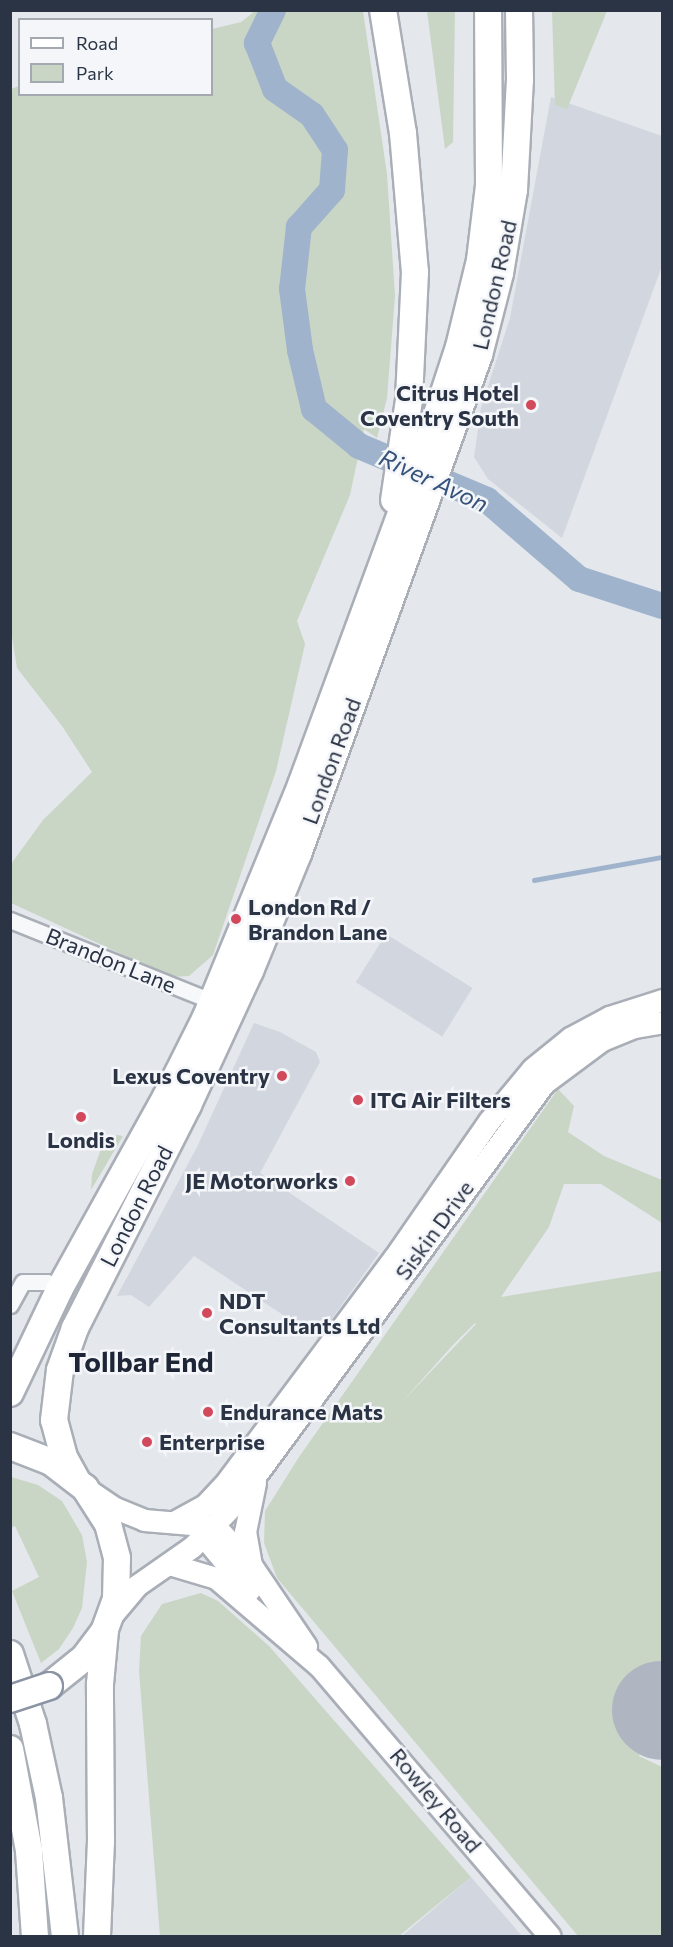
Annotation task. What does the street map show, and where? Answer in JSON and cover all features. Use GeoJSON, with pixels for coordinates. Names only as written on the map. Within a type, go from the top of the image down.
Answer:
{"type":"FeatureCollection","features":[{"type":"Feature","properties":{"kind":"highway"},"geometry":{"type":"LineString","coordinates":[[383,10],[414,228],[415,315],[403,518]]}},
{"type":"Feature","properties":{"kind":"highway","name":"London Road"},"geometry":{"type":"LineString","coordinates":[[444,424],[459,347],[480,260],[489,186],[488,10]]}},
{"type":"Feature","properties":{"kind":"highway","name":"London Road"},"geometry":{"type":"LineString","coordinates":[[80,1483],[54,1420],[60,1370],[75,1328],[188,1105],[250,971],[298,854],[403,518],[487,323],[514,190],[520,80],[519,10]]}},
{"type":"Feature","properties":{"kind":"highway","name":"London Road"},"geometry":{"type":"LineString","coordinates":[[10,1393],[60,1288],[166,1097],[212,1001],[301,785],[389,542],[403,518]]}},
{"type":"Feature","properties":{"kind":"highway"},"geometry":{"type":"LineString","coordinates":[[10,1446],[51,1462],[80,1483],[108,1524],[114,1544],[118,1579],[100,1683],[97,1936]]}},
{"type":"Feature","properties":{"kind":"highway"},"geometry":{"type":"LineString","coordinates":[[10,1699],[49,1686],[84,1658],[109,1623]]}},
{"type":"Feature","properties":{"kind":"highway"},"geometry":{"type":"LineString","coordinates":[[10,1654],[33,1724],[50,1798],[65,1936]]}},
{"type":"Feature","properties":{"kind":"highway"},"geometry":{"type":"LineString","coordinates":[[10,1749],[29,1851],[35,1936]]}},
{"type":"Feature","properties":{"kind":"street","name":"Brandon Lane"},"geometry":{"type":"LineString","coordinates":[[10,920],[212,1001]]}},
{"type":"Feature","properties":{"kind":"street","name":"Siskin Drive"},"geometry":{"type":"LineString","coordinates":[[207,1523],[489,1120],[532,1069],[570,1038],[599,1022],[663,1000]]}},
{"type":"Feature","properties":{"kind":"street","name":"Siskin Drive"},"geometry":{"type":"LineString","coordinates":[[109,1623],[136,1586],[169,1564],[257,1474],[544,1083],[602,1040],[635,1027],[663,1022]]}},
{"type":"Feature","properties":{"kind":"street"},"geometry":{"type":"LineString","coordinates":[[10,1305],[23,1282],[47,1282],[60,1288]]}},
{"type":"Feature","properties":{"kind":"street"},"geometry":{"type":"LineString","coordinates":[[251,1565],[246,1521],[257,1474]]}},
{"type":"Feature","properties":{"kind":"street","name":"Siskin Drive"},"geometry":{"type":"LineString","coordinates":[[80,1483],[114,1508],[136,1517],[157,1523],[207,1523]]}},
{"type":"Feature","properties":{"kind":"street"},"geometry":{"type":"LineString","coordinates":[[207,1523],[251,1565],[319,1666]]}},
{"type":"Feature","properties":{"kind":"street"},"geometry":{"type":"LineString","coordinates":[[207,1523],[291,1642]]}},
{"type":"Feature","properties":{"kind":"street"},"geometry":{"type":"LineString","coordinates":[[169,1564],[216,1578],[319,1666]]}},
{"type":"Feature","properties":{"kind":"street","name":"Rowley Road"},"geometry":{"type":"LineString","coordinates":[[319,1666],[550,1936]]}},
{"type":"Feature","properties":{"kind":"shaded area"},"geometry":{"type":"Polygon","coordinates":[[[551,97],[662,136],[662,266],[562,538],[488,479],[474,457],[481,408],[510,318],[551,97]]]}},
{"type":"Feature","properties":{"kind":"shaded area"},"geometry":{"type":"Polygon","coordinates":[[[386,934],[473,988],[442,1036],[356,982],[386,934]]]}},
{"type":"Feature","properties":{"kind":"shaded area"},"geometry":{"type":"Polygon","coordinates":[[[254,1023],[280,1032],[316,1052],[320,1062],[260,1173],[379,1253],[318,1338],[194,1256],[149,1307],[131,1295],[117,1296],[197,1147],[254,1023]]]}},
{"type":"Feature","properties":{"kind":"shaded area"},"geometry":{"type":"Polygon","coordinates":[[[471,1877],[522,1936],[402,1936],[471,1877]]]}},
{"type":"Feature","properties":{"kind":"green space"},"geometry":{"type":"Polygon","coordinates":[[[255,11],[363,11],[387,174],[395,296],[387,398],[377,438],[364,429],[350,495],[297,621],[305,644],[276,771],[213,955],[189,976],[171,977],[11,903],[11,864],[43,820],[92,772],[62,726],[17,668],[11,631],[11,89],[18,86],[18,96],[213,96],[213,29],[241,22],[255,11]]]}},
{"type":"Feature","properties":{"kind":"green space"},"geometry":{"type":"Polygon","coordinates":[[[427,11],[455,11],[453,142],[445,149],[427,11]]]}},
{"type":"Feature","properties":{"kind":"green space"},"geometry":{"type":"Polygon","coordinates":[[[552,11],[607,11],[567,109],[555,105],[552,11]]]}},
{"type":"Feature","properties":{"kind":"green space"},"geometry":{"type":"Polygon","coordinates":[[[558,1089],[574,1106],[568,1132],[604,1156],[662,1180],[662,1223],[601,1184],[564,1184],[549,1227],[501,1297],[662,1271],[662,1697],[639,1756],[662,1767],[662,1936],[578,1936],[277,1578],[264,1543],[265,1511],[299,1457],[558,1089]],[[476,1324],[452,1346],[402,1402],[476,1324]]]}},
{"type":"Feature","properties":{"kind":"green space"},"geometry":{"type":"Polygon","coordinates":[[[117,1135],[123,1136],[91,1190],[92,1174],[105,1140],[117,1135]]]}},
{"type":"Feature","properties":{"kind":"green space"},"geometry":{"type":"Polygon","coordinates":[[[11,1477],[38,1485],[62,1501],[82,1535],[87,1562],[82,1608],[73,1628],[59,1649],[41,1663],[12,1591],[39,1577],[15,1526],[11,1528],[11,1477]]]}},
{"type":"Feature","properties":{"kind":"green space"},"geometry":{"type":"Polygon","coordinates":[[[201,1593],[218,1601],[269,1646],[471,1877],[399,1936],[160,1936],[139,1671],[141,1636],[162,1604],[201,1593]]]}},
{"type":"Feature","properties":{"kind":"waterway","name":"River Avon"},"geometry":{"type":"LineString","coordinates":[[273,10],[257,43],[275,89],[312,115],[335,150],[332,190],[299,227],[292,289],[300,350],[314,409],[359,446],[487,500],[579,579],[662,606]]}},
{"type":"Feature","properties":{"kind":"waterway"},"geometry":{"type":"LineString","coordinates":[[534,880],[662,857]]}},
{"type":"Feature","properties":{"kind":"place","name":"Citrus Hotel Coventry South"},"geometry":{"type":"Point","coordinates":[531,405]}},
{"type":"Feature","properties":{"kind":"place","name":"London Rd / Brandon Lane"},"geometry":{"type":"Point","coordinates":[236,919]}},
{"type":"Feature","properties":{"kind":"place","name":"Lexus Coventry"},"geometry":{"type":"Point","coordinates":[282,1076]}},
{"type":"Feature","properties":{"kind":"place","name":"ITG Air Filters"},"geometry":{"type":"Point","coordinates":[358,1100]}},
{"type":"Feature","properties":{"kind":"place","name":"Londis"},"geometry":{"type":"Point","coordinates":[81,1117]}},
{"type":"Feature","properties":{"kind":"place","name":"JE Motorworks"},"geometry":{"type":"Point","coordinates":[350,1181]}},
{"type":"Feature","properties":{"kind":"place","name":"NDT Consultants Ltd"},"geometry":{"type":"Point","coordinates":[207,1313]}},
{"type":"Feature","properties":{"kind":"place","name":"Endurance Mats"},"geometry":{"type":"Point","coordinates":[208,1412]}},
{"type":"Feature","properties":{"kind":"place","name":"Enterprise"},"geometry":{"type":"Point","coordinates":[147,1442]}},
{"type":"Feature","properties":{"kind":"district","name":"Tollbar End"},"geometry":{"type":"Point","coordinates":[141,1361]}}]}
